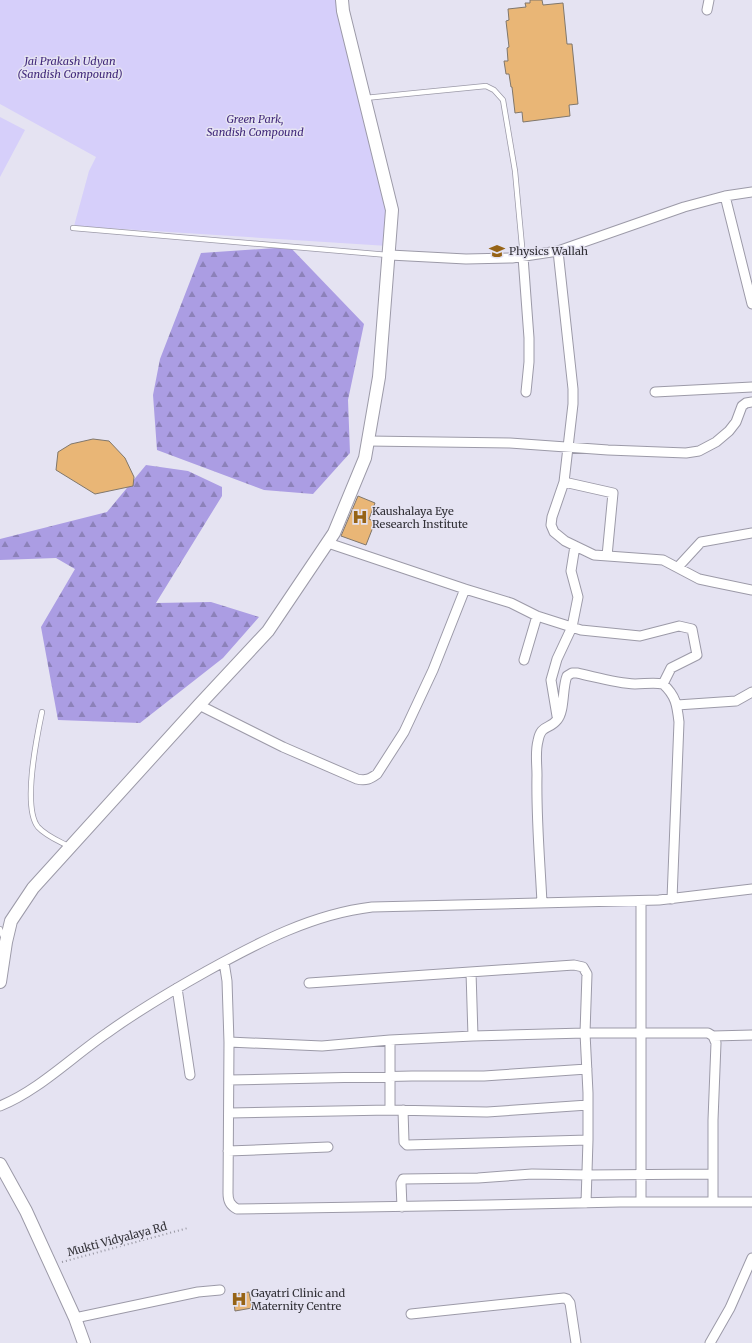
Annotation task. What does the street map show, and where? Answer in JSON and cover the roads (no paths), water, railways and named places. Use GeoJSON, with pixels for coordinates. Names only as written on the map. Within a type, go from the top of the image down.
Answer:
{"type":"FeatureCollection","features":[{"type":"Feature","properties":{"kind":"main road"},"geometry":{"type":"LineString","coordinates":[[0,982],[6,942],[12,921],[33,888],[268,631],[334,533],[365,458],[379,377],[390,255],[392,210],[343,12],[342,0]]}},
{"type":"Feature","properties":{"kind":"main road"},"geometry":{"type":"LineString","coordinates":[[0,1164],[26,1211],[75,1318],[84,1343]]}},
{"type":"Feature","properties":{"kind":"street"},"geometry":{"type":"LineString","coordinates":[[707,10],[709,0]]}},
{"type":"Feature","properties":{"kind":"street"},"geometry":{"type":"LineString","coordinates":[[390,255],[466,259],[512,258],[558,251],[684,207],[725,196],[752,192]]}},
{"type":"Feature","properties":{"kind":"street"},"geometry":{"type":"LineString","coordinates":[[725,196],[752,304]]}},
{"type":"Feature","properties":{"kind":"street"},"geometry":{"type":"LineString","coordinates":[[558,251],[573,389],[573,404],[564,482],[552,517],[551,525],[554,532],[575,546],[594,555],[655,558],[663,560],[700,579],[752,590]]}},
{"type":"Feature","properties":{"kind":"street"},"geometry":{"type":"LineString","coordinates":[[523,257],[529,354],[526,392]]}},
{"type":"Feature","properties":{"kind":"street"},"geometry":{"type":"LineString","coordinates":[[655,392],[752,386]]}},
{"type":"Feature","properties":{"kind":"street"},"geometry":{"type":"LineString","coordinates":[[368,441],[495,443],[686,453],[700,451],[716,442],[729,431],[736,422],[742,406],[746,403],[752,402]]}},
{"type":"Feature","properties":{"kind":"street"},"geometry":{"type":"LineString","coordinates":[[564,482],[613,493],[607,556]]}},
{"type":"Feature","properties":{"kind":"street"},"geometry":{"type":"LineString","coordinates":[[678,567],[701,542],[752,533]]}},
{"type":"Feature","properties":{"kind":"street"},"geometry":{"type":"LineString","coordinates":[[328,542],[465,589],[511,603],[537,616],[581,630],[640,636],[679,626],[692,629],[697,655],[671,668],[663,684]]}},
{"type":"Feature","properties":{"kind":"street"},"geometry":{"type":"LineString","coordinates":[[558,719],[551,680],[557,659],[572,627],[578,597],[571,571],[575,546]]}},
{"type":"Feature","properties":{"kind":"street"},"geometry":{"type":"LineString","coordinates":[[199,705],[283,747],[357,779],[370,779],[377,774],[404,732],[433,670],[465,589]]}},
{"type":"Feature","properties":{"kind":"street"},"geometry":{"type":"LineString","coordinates":[[524,660],[537,616]]}},
{"type":"Feature","properties":{"kind":"street"},"geometry":{"type":"LineString","coordinates":[[542,903],[536,792],[537,742],[541,732],[558,719],[561,709],[564,683],[567,676],[572,673],[636,684],[654,682],[663,684],[674,696],[677,705],[679,722],[672,899]]}},
{"type":"Feature","properties":{"kind":"street"},"geometry":{"type":"LineString","coordinates":[[677,705],[736,700],[752,692]]}},
{"type":"Feature","properties":{"kind":"street"},"geometry":{"type":"LineString","coordinates":[[0,1106],[34,1087],[107,1033],[177,988],[272,936],[350,910],[372,907],[641,901],[672,899],[752,889]]}},
{"type":"Feature","properties":{"kind":"street"},"geometry":{"type":"LineString","coordinates":[[641,901],[641,1202]]}},
{"type":"Feature","properties":{"kind":"street"},"geometry":{"type":"LineString","coordinates":[[224,962],[227,981],[229,1042],[228,1200],[231,1206],[237,1209],[641,1202],[752,1202]]}},
{"type":"Feature","properties":{"kind":"street"},"geometry":{"type":"LineString","coordinates":[[309,983],[574,965],[583,967],[587,974],[585,1033],[588,1105],[586,1203]]}},
{"type":"Feature","properties":{"kind":"street"},"geometry":{"type":"LineString","coordinates":[[471,972],[473,1036]]}},
{"type":"Feature","properties":{"kind":"street"},"geometry":{"type":"LineString","coordinates":[[177,988],[190,1074]]}},
{"type":"Feature","properties":{"kind":"street"},"geometry":{"type":"LineString","coordinates":[[229,1042],[322,1046],[390,1040],[585,1033],[708,1034],[713,1036],[752,1035]]}},
{"type":"Feature","properties":{"kind":"street"},"geometry":{"type":"LineString","coordinates":[[713,1036],[716,1043],[713,1120],[713,1202]]}},
{"type":"Feature","properties":{"kind":"street"},"geometry":{"type":"LineString","coordinates":[[390,1040],[390,1110]]}},
{"type":"Feature","properties":{"kind":"street"},"geometry":{"type":"LineString","coordinates":[[229,1080],[390,1076],[484,1076],[587,1069]]}},
{"type":"Feature","properties":{"kind":"street"},"geometry":{"type":"LineString","coordinates":[[229,1112],[402,1110],[487,1112],[588,1105]]}},
{"type":"Feature","properties":{"kind":"street"},"geometry":{"type":"LineString","coordinates":[[402,1110],[404,1142],[407,1145],[588,1140]]}},
{"type":"Feature","properties":{"kind":"street"},"geometry":{"type":"LineString","coordinates":[[228,1151],[328,1147]]}},
{"type":"Feature","properties":{"kind":"street"},"geometry":{"type":"LineString","coordinates":[[402,1207],[401,1183],[403,1179],[478,1178],[532,1174],[713,1174]]}},
{"type":"Feature","properties":{"kind":"street"},"geometry":{"type":"LineString","coordinates":[[710,1343],[730,1308],[752,1258]]}},
{"type":"Feature","properties":{"kind":"street"},"geometry":{"type":"LineString","coordinates":[[75,1318],[198,1292],[220,1290]]}},
{"type":"Feature","properties":{"kind":"street"},"geometry":{"type":"LineString","coordinates":[[411,1314],[564,1298],[570,1303],[576,1343]]}},
{"type":"Feature","properties":{"kind":"lane"},"geometry":{"type":"LineString","coordinates":[[365,98],[486,86],[494,90],[503,100],[515,171],[523,257]]}},
{"type":"Feature","properties":{"kind":"lane"},"geometry":{"type":"LineString","coordinates":[[73,228],[390,255]]}},
{"type":"Feature","properties":{"kind":"lane"},"geometry":{"type":"LineString","coordinates":[[42,712],[32,772],[32,803],[34,820],[38,827],[46,834],[70,847]]}},
{"type":"Feature","properties":{"kind":"lane"},"geometry":{"type":"LineString","coordinates":[[0,929],[6,942]]}},
{"type":"Feature","properties":{"kind":"place","name":"Physics Wallah"},"geometry":{"type":"Point","coordinates":[497,251]}},
{"type":"Feature","properties":{"kind":"place","name":"Kaushalaya Eye Research Institute"},"geometry":{"type":"Point","coordinates":[360,517]}},
{"type":"Feature","properties":{"kind":"place","name":"Gayatri Clinic and Maternity Centre"},"geometry":{"type":"Point","coordinates":[239,1299]}},
{"type":"Feature","properties":{"kind":"park label","name":"Jai Prakash Udyan (Sandish Compound)"},"geometry":{"type":"Point","coordinates":[70,67]}},
{"type":"Feature","properties":{"kind":"park label","name":"Green Park, Sandish Compound"},"geometry":{"type":"Point","coordinates":[255,125]}}]}
